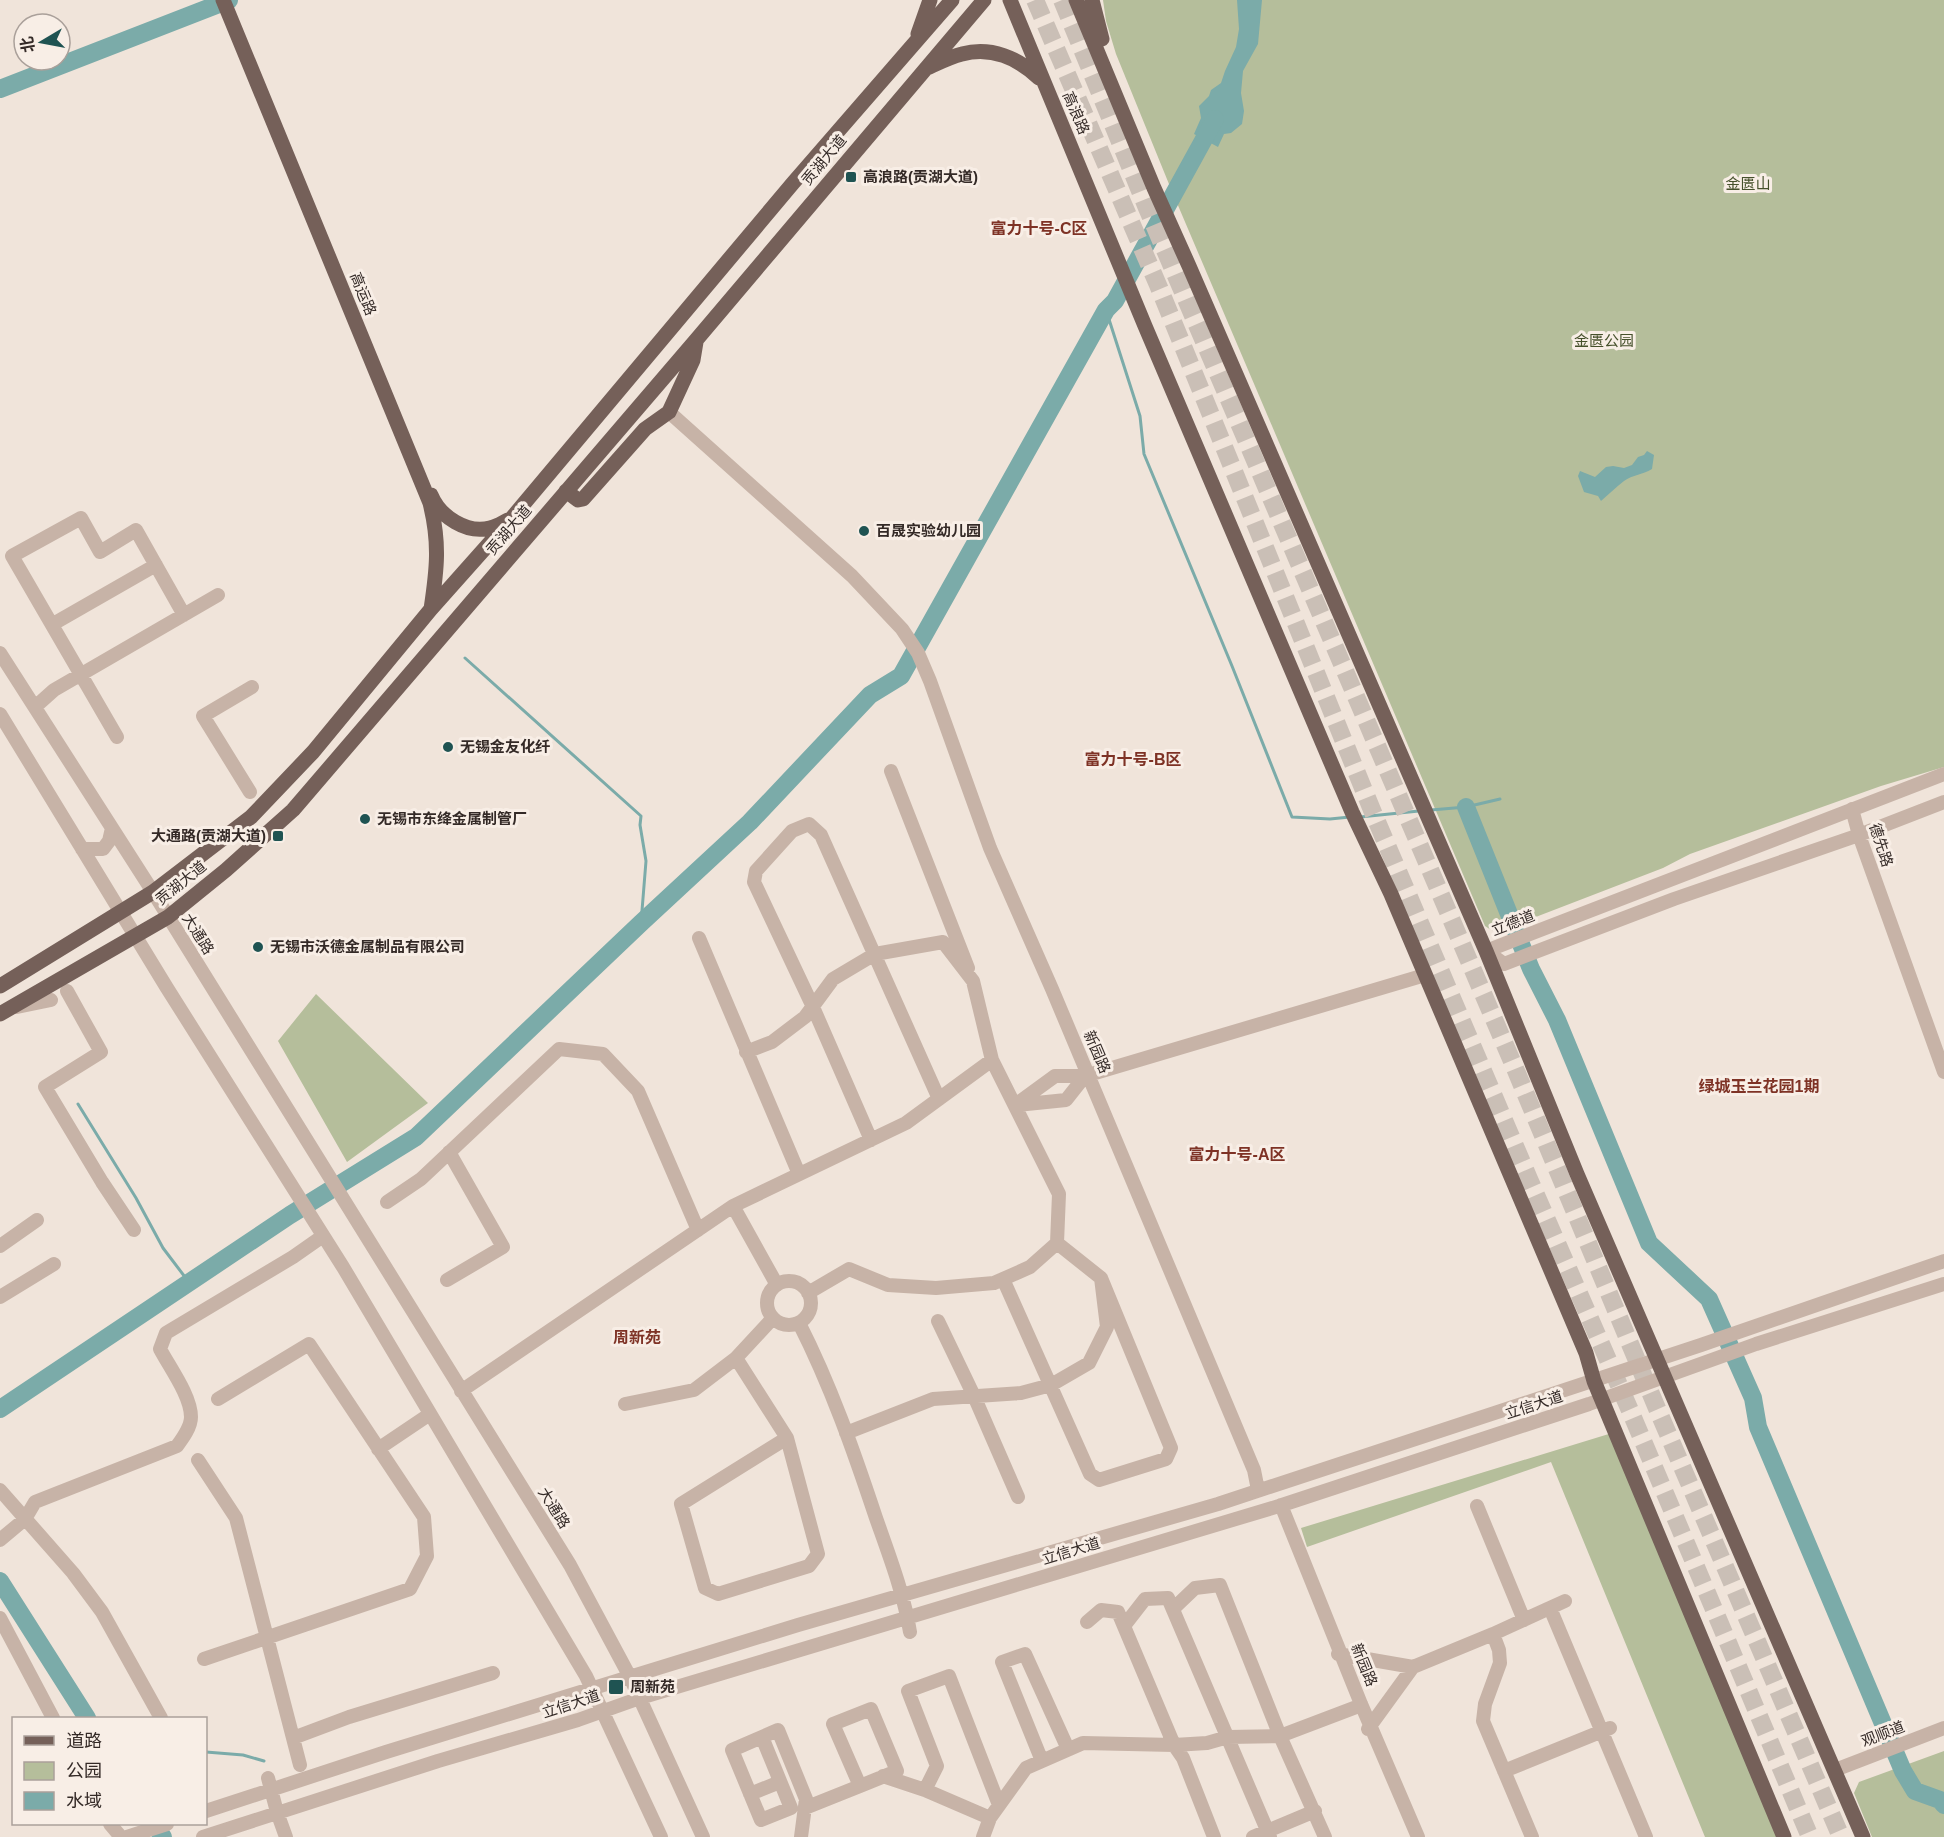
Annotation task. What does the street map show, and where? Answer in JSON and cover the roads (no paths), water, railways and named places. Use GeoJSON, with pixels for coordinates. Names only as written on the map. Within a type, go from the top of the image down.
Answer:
{"type":"FeatureCollection","features":[{"type":"Feature","properties":{"kind":"main road","name":"高运路"},"geometry":{"type":"LineString","coordinates":[[225,0],[434,503],[454,521],[474,530],[490,528],[511,519]]}},
{"type":"Feature","properties":{"kind":"main road","name":"高运路"},"geometry":{"type":"LineString","coordinates":[[225,0],[430,504],[436,529],[437,552],[431,609]]}},
{"type":"Feature","properties":{"kind":"main road"},"geometry":{"type":"LineString","coordinates":[[915,42],[930,0]]}},
{"type":"Feature","properties":{"kind":"main road","name":"贡湖大道"},"geometry":{"type":"LineString","coordinates":[[0,986],[153,892],[251,817],[313,752],[431,609],[511,519],[791,185],[952,0]]}},
{"type":"Feature","properties":{"kind":"main road","name":"贡湖大道"},"geometry":{"type":"LineString","coordinates":[[5,1011],[168,917],[226,870],[293,810],[984,0]]}},
{"type":"Feature","properties":{"kind":"main road","name":"高浪路"},"geometry":{"type":"LineString","coordinates":[[1010,0],[1145,326],[1354,817],[1391,894],[1468,1072],[1784,1837]]}},
{"type":"Feature","properties":{"kind":"main road"},"geometry":{"type":"LineString","coordinates":[[1076,0],[1154,188],[1486,951],[1577,1174],[1863,1837]]}},
{"type":"Feature","properties":{"kind":"main road"},"geometry":{"type":"LineString","coordinates":[[1092,0],[1107,54],[1112,86]]}},
{"type":"Feature","properties":{"kind":"main road"},"geometry":{"type":"LineString","coordinates":[[924,69],[963,53],[998,53],[1028,68],[1044,83]]}},
{"type":"Feature","properties":{"kind":"main road"},"geometry":{"type":"LineString","coordinates":[[566,491],[578,501],[583,499],[645,429],[668,413],[693,360],[697,339]]}},
{"type":"Feature","properties":{"kind":"street","name":"新园路"},"geometry":{"type":"LineString","coordinates":[[668,413],[853,583],[900,630],[914,655],[928,681],[987,849],[1087,1076],[1254,1470],[1256,1491]]}},
{"type":"Feature","properties":{"kind":"street"},"geometry":{"type":"LineString","coordinates":[[117,737],[12,556],[81,518],[100,552],[136,530],[184,615]]}},
{"type":"Feature","properties":{"kind":"street"},"geometry":{"type":"LineString","coordinates":[[53,624],[156,566]]}},
{"type":"Feature","properties":{"kind":"street"},"geometry":{"type":"LineString","coordinates":[[35,707],[54,690],[218,595]]}},
{"type":"Feature","properties":{"kind":"street","name":"大通路"},"geometry":{"type":"LineString","coordinates":[[0,653],[153,892],[570,1565],[630,1677],[704,1837]]}},
{"type":"Feature","properties":{"kind":"street"},"geometry":{"type":"LineString","coordinates":[[250,792],[202,716],[252,687]]}},
{"type":"Feature","properties":{"kind":"street"},"geometry":{"type":"LineString","coordinates":[[0,714],[120,912],[321,1232],[430,1414],[592,1689],[662,1837]]}},
{"type":"Feature","properties":{"kind":"street"},"geometry":{"type":"LineString","coordinates":[[808,1293],[849,1269],[888,1285],[936,1288],[994,1283],[1030,1266],[1058,1243],[1059,1194],[992,1060],[973,981],[891,771]]}},
{"type":"Feature","properties":{"kind":"street","name":"立德道"},"geometry":{"type":"LineString","coordinates":[[1486,951],[1944,774]]}},
{"type":"Feature","properties":{"kind":"street","name":"立德道"},"geometry":{"type":"LineString","coordinates":[[1486,951],[1504,964],[1674,898],[1861,834],[1944,802]]}},
{"type":"Feature","properties":{"kind":"street","name":"德先路"},"geometry":{"type":"LineString","coordinates":[[1852,809],[1944,1072]]}},
{"type":"Feature","properties":{"kind":"street"},"geometry":{"type":"LineString","coordinates":[[871,1140],[813,1006],[754,882],[756,871],[792,831],[809,824],[821,835],[939,1099]]}},
{"type":"Feature","properties":{"kind":"street"},"geometry":{"type":"LineString","coordinates":[[82,849],[103,849],[109,842],[112,828]]}},
{"type":"Feature","properties":{"kind":"street","name":"德先路"},"geometry":{"type":"LineString","coordinates":[[1861,834],[1944,1056]]}},
{"type":"Feature","properties":{"kind":"street"},"geometry":{"type":"LineString","coordinates":[[699,938],[799,1174]]}},
{"type":"Feature","properties":{"kind":"street"},"geometry":{"type":"LineString","coordinates":[[746,1052],[772,1042],[805,1017],[833,979],[875,954],[943,942],[973,981]]}},
{"type":"Feature","properties":{"kind":"street"},"geometry":{"type":"LineString","coordinates":[[1015,1106],[1055,1076],[1087,1076],[1425,975]]}},
{"type":"Feature","properties":{"kind":"street"},"geometry":{"type":"LineString","coordinates":[[67,991],[101,1052],[45,1087],[102,1182],[134,1230]]}},
{"type":"Feature","properties":{"kind":"street"},"geometry":{"type":"LineString","coordinates":[[5,1011],[51,1000]]}},
{"type":"Feature","properties":{"kind":"street"},"geometry":{"type":"LineString","coordinates":[[387,1202],[421,1179],[559,1049],[603,1054],[638,1091],[698,1230]]}},
{"type":"Feature","properties":{"kind":"street"},"geometry":{"type":"LineString","coordinates":[[461,1391],[733,1206],[906,1123],[992,1060]]}},
{"type":"Feature","properties":{"kind":"street"},"geometry":{"type":"LineString","coordinates":[[1015,1106],[1066,1100],[1087,1076]]}},
{"type":"Feature","properties":{"kind":"street"},"geometry":{"type":"LineString","coordinates":[[447,1280],[503,1247],[449,1152]]}},
{"type":"Feature","properties":{"kind":"street"},"geometry":{"type":"LineString","coordinates":[[733,1206],[777,1285]]}},
{"type":"Feature","properties":{"kind":"street"},"geometry":{"type":"LineString","coordinates":[[0,1246],[37,1220]]}},
{"type":"Feature","properties":{"kind":"street"},"geometry":{"type":"LineString","coordinates":[[0,1540],[25,1519],[35,1502],[177,1446],[191,1419],[189,1402],[160,1349],[166,1333],[293,1257],[321,1232]]}},
{"type":"Feature","properties":{"kind":"street"},"geometry":{"type":"LineString","coordinates":[[1003,1279],[1090,1474],[1099,1480],[1166,1459],[1171,1448],[1101,1278],[1058,1243]]}},
{"type":"Feature","properties":{"kind":"street","name":"立信大道"},"geometry":{"type":"LineString","coordinates":[[207,1808],[269,1784],[386,1752],[901,1595],[1256,1491],[1594,1381],[1944,1261]]}},
{"type":"Feature","properties":{"kind":"street"},"geometry":{"type":"LineString","coordinates":[[0,1297],[54,1264]]}},
{"type":"Feature","properties":{"kind":"street"},"geometry":{"type":"LineString","coordinates":[[846,1433],[933,1399],[1021,1393],[1051,1385],[1089,1363],[1107,1327],[1101,1278]]}},
{"type":"Feature","properties":{"kind":"street"},"geometry":{"type":"LineString","coordinates":[[792,1282],[808,1293],[811,1306],[809,1313],[799,1323],[785,1325],[773,1318],[769,1311],[768,1297],[777,1285],[792,1282]]}},
{"type":"Feature","properties":{"kind":"street","name":"立信大道"},"geometry":{"type":"LineString","coordinates":[[202,1837],[602,1712],[640,1698],[1280,1506],[1602,1399],[1756,1344],[1944,1284]]}},
{"type":"Feature","properties":{"kind":"street"},"geometry":{"type":"LineString","coordinates":[[625,1404],[694,1390],[736,1358],[773,1318]]}},
{"type":"Feature","properties":{"kind":"street"},"geometry":{"type":"LineString","coordinates":[[938,1321],[1018,1497]]}},
{"type":"Feature","properties":{"kind":"street"},"geometry":{"type":"LineString","coordinates":[[799,1323],[820,1365],[846,1433],[901,1595],[910,1632]]}},
{"type":"Feature","properties":{"kind":"street"},"geometry":{"type":"LineString","coordinates":[[204,1659],[410,1589],[427,1556],[424,1517],[309,1344],[218,1399]]}},
{"type":"Feature","properties":{"kind":"street"},"geometry":{"type":"LineString","coordinates":[[736,1358],[787,1438],[818,1554],[809,1566],[718,1594],[705,1588],[681,1504],[787,1438]]}},
{"type":"Feature","properties":{"kind":"street"},"geometry":{"type":"LineString","coordinates":[[378,1449],[430,1414]]}},
{"type":"Feature","properties":{"kind":"street"},"geometry":{"type":"LineString","coordinates":[[198,1460],[236,1518],[300,1766]]}},
{"type":"Feature","properties":{"kind":"street"},"geometry":{"type":"LineString","coordinates":[[0,1490],[73,1573],[102,1612],[160,1717]]}},
{"type":"Feature","properties":{"kind":"street","name":"新园路"},"geometry":{"type":"LineString","coordinates":[[1280,1506],[1412,1837]]}},
{"type":"Feature","properties":{"kind":"street"},"geometry":{"type":"LineString","coordinates":[[1477,1506],[1524,1620]]}},
{"type":"Feature","properties":{"kind":"street"},"geometry":{"type":"LineString","coordinates":[[1173,1609],[1195,1588],[1220,1585],[1325,1837]]}},
{"type":"Feature","properties":{"kind":"street"},"geometry":{"type":"LineString","coordinates":[[1124,1626],[1145,1599],[1168,1598],[1268,1834]]}},
{"type":"Feature","properties":{"kind":"street"},"geometry":{"type":"LineString","coordinates":[[1370,1728],[1413,1667],[1565,1601]]}},
{"type":"Feature","properties":{"kind":"street"},"geometry":{"type":"LineString","coordinates":[[1550,1608],[1605,1729],[1646,1837]]}},
{"type":"Feature","properties":{"kind":"street"},"geometry":{"type":"LineString","coordinates":[[1086,1622],[1101,1610],[1118,1612],[1174,1745],[1183,1758],[1214,1837]]}},
{"type":"Feature","properties":{"kind":"street"},"geometry":{"type":"LineString","coordinates":[[0,1618],[51,1717]]}},
{"type":"Feature","properties":{"kind":"street"},"geometry":{"type":"LineString","coordinates":[[1493,1634],[1499,1650],[1500,1663],[1485,1704],[1483,1721],[1532,1837]]}},
{"type":"Feature","properties":{"kind":"street"},"geometry":{"type":"LineString","coordinates":[[1042,1761],[1002,1662],[1025,1654],[1068,1749]]}},
{"type":"Feature","properties":{"kind":"street","name":"新园路"},"geometry":{"type":"LineString","coordinates":[[1340,1654],[1359,1706],[1418,1837]]}},
{"type":"Feature","properties":{"kind":"street"},"geometry":{"type":"LineString","coordinates":[[1340,1654],[1413,1667]]}},
{"type":"Feature","properties":{"kind":"street"},"geometry":{"type":"LineString","coordinates":[[293,1738],[349,1717],[493,1673]]}},
{"type":"Feature","properties":{"kind":"street"},"geometry":{"type":"LineString","coordinates":[[925,1790],[937,1766],[908,1691],[949,1676],[999,1805]]}},
{"type":"Feature","properties":{"kind":"street"},"geometry":{"type":"LineString","coordinates":[[983,1837],[990,1818],[1026,1768],[1083,1743],[1174,1745],[1207,1743],[1228,1737],[1281,1736],[1359,1706]]}},
{"type":"Feature","properties":{"kind":"street"},"geometry":{"type":"LineString","coordinates":[[805,1808],[860,1786],[883,1776],[897,1771],[871,1709],[833,1724],[860,1786]]}},
{"type":"Feature","properties":{"kind":"street","name":"观顺道"},"geometry":{"type":"LineString","coordinates":[[1906,1745],[1944,1728]]}},
{"type":"Feature","properties":{"kind":"street"},"geometry":{"type":"LineString","coordinates":[[1504,1771],[1605,1729]]}},
{"type":"Feature","properties":{"kind":"street"},"geometry":{"type":"LineString","coordinates":[[762,1737],[791,1808],[761,1820],[732,1750],[778,1730],[806,1799],[801,1837]]}},
{"type":"Feature","properties":{"kind":"street","name":"观顺道"},"geometry":{"type":"LineString","coordinates":[[1836,1772],[1944,1733]]}},
{"type":"Feature","properties":{"kind":"street"},"geometry":{"type":"LineString","coordinates":[[883,1776],[925,1790],[990,1818]]}},
{"type":"Feature","properties":{"kind":"street"},"geometry":{"type":"LineString","coordinates":[[750,1794],[780,1782]]}},
{"type":"Feature","properties":{"kind":"street"},"geometry":{"type":"LineString","coordinates":[[269,1784],[286,1837]]}},
{"type":"Feature","properties":{"kind":"street"},"geometry":{"type":"LineString","coordinates":[[1253,1837],[1268,1834],[1315,1811]]}},
{"type":"Feature","properties":{"kind":"street"},"geometry":{"type":"LineString","coordinates":[[111,1825],[121,1837]]}},
{"type":"Feature","properties":{"kind":"street"},"geometry":{"type":"LineString","coordinates":[[127,1837],[164,1825]]}},
{"type":"Feature","properties":{"kind":"water"},"geometry":{"type":"Polygon","coordinates":[[[1237,0],[1262,0],[1258,44],[1243,71],[1242,124],[1231,133],[1224,134],[1218,147],[1194,134],[1201,118],[1199,106],[1209,96],[1211,90],[1221,83],[1236,47],[1239,29],[1237,0]]]}},
{"type":"Feature","properties":{"kind":"water"},"geometry":{"type":"Polygon","coordinates":[[[1647,451],[1654,455],[1652,469],[1627,479],[1601,501],[1598,496],[1584,492],[1578,476],[1580,471],[1595,477],[1606,467],[1624,468],[1632,465],[1647,451]]]}},
{"type":"Feature","properties":{"kind":"waterway"},"geometry":{"type":"LineString","coordinates":[[0,89],[229,0]]}},
{"type":"Feature","properties":{"kind":"waterway"},"geometry":{"type":"LineString","coordinates":[[0,1409],[290,1215],[416,1137],[750,822],[870,695],[901,676],[1106,310],[1115,301],[1215,119]]}},
{"type":"Feature","properties":{"kind":"waterway"},"geometry":{"type":"LineString","coordinates":[[1106,310],[1140,416],[1144,454],[1292,817],[1330,819],[1350,817]]}},
{"type":"Feature","properties":{"kind":"waterway"},"geometry":{"type":"LineString","coordinates":[[465,658],[641,816],[640,825],[646,861],[641,923]]}},
{"type":"Feature","properties":{"kind":"waterway"},"geometry":{"type":"LineString","coordinates":[[1431,810],[1466,807],[1500,799]]}},
{"type":"Feature","properties":{"kind":"waterway"},"geometry":{"type":"LineString","coordinates":[[1466,807],[1531,969],[1557,1020],[1649,1243],[1709,1299],[1753,1398],[1758,1427],[1903,1771],[1915,1791],[1940,1800],[1944,1805]]}},
{"type":"Feature","properties":{"kind":"waterway"},"geometry":{"type":"LineString","coordinates":[[1360,817],[1419,811]]}},
{"type":"Feature","properties":{"kind":"waterway"},"geometry":{"type":"LineString","coordinates":[[78,1104],[136,1198],[163,1248],[188,1281]]}},
{"type":"Feature","properties":{"kind":"waterway"},"geometry":{"type":"LineString","coordinates":[[0,1581],[86,1717]]}},
{"type":"Feature","properties":{"kind":"waterway"},"geometry":{"type":"LineString","coordinates":[[207,1752],[243,1755],[264,1761]]}},
{"type":"Feature","properties":{"kind":"waterway"},"geometry":{"type":"LineString","coordinates":[[155,1825],[163,1837]]}},
{"type":"Feature","properties":{"kind":"tunnel"},"geometry":{"type":"LineString","coordinates":[[1035,0],[1158,285],[1372,810],[1632,1415],[1810,1837]]}},
{"type":"Feature","properties":{"kind":"tunnel"},"geometry":{"type":"LineString","coordinates":[[1062,0],[1147,208],[1841,1837]]}},
{"type":"Feature","properties":{"kind":"place","name":"高浪路(贡湖大道)"},"geometry":{"type":"Point","coordinates":[851,177]}},
{"type":"Feature","properties":{"kind":"place","name":"百晟实验幼儿园"},"geometry":{"type":"Point","coordinates":[864,531]}},
{"type":"Feature","properties":{"kind":"place","name":"无锡金友化纤"},"geometry":{"type":"Point","coordinates":[448,747]}},
{"type":"Feature","properties":{"kind":"place","name":"无锡市东绛金属制管厂"},"geometry":{"type":"Point","coordinates":[365,819]}},
{"type":"Feature","properties":{"kind":"place","name":"大通路(贡湖大道)"},"geometry":{"type":"Point","coordinates":[278,836]}},
{"type":"Feature","properties":{"kind":"place","name":"无锡市沃德金属制品有限公司"},"geometry":{"type":"Point","coordinates":[258,947]}},
{"type":"Feature","properties":{"kind":"place","name":"周新苑"},"geometry":{"type":"Point","coordinates":[616,1687]}},
{"type":"Feature","properties":{"kind":"district","name":"富力十号-C区"},"geometry":{"type":"Point","coordinates":[1039,228]}},
{"type":"Feature","properties":{"kind":"district","name":"富力十号-B区"},"geometry":{"type":"Point","coordinates":[1133,759]}},
{"type":"Feature","properties":{"kind":"district","name":"绿城玉兰花园1期"},"geometry":{"type":"Point","coordinates":[1759,1086]}},
{"type":"Feature","properties":{"kind":"district","name":"富力十号-A区"},"geometry":{"type":"Point","coordinates":[1237,1154]}},
{"type":"Feature","properties":{"kind":"district","name":"周新苑"},"geometry":{"type":"Point","coordinates":[637,1337]}},
{"type":"Feature","properties":{"kind":"park label","name":"金匮山"},"geometry":{"type":"Point","coordinates":[1748,184]}},
{"type":"Feature","properties":{"kind":"park label","name":"金匮公园"},"geometry":{"type":"Point","coordinates":[1604,341]}}]}
